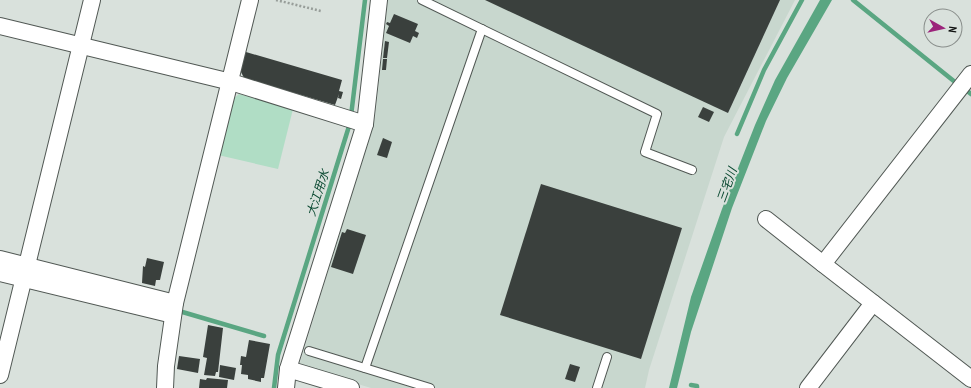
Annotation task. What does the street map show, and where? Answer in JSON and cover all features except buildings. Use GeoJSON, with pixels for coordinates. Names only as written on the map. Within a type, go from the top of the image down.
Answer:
{"type":"FeatureCollection","features":[{"type":"Feature","properties":{"kind":"street"},"geometry":{"type":"LineString","coordinates":[[0,375],[92,0]]}},
{"type":"Feature","properties":{"kind":"street"},"geometry":{"type":"LineString","coordinates":[[165,388],[166,366],[174,309],[250,0]]}},
{"type":"Feature","properties":{"kind":"street"},"geometry":{"type":"LineString","coordinates":[[286,388],[288,369],[356,121],[379,0]]}},
{"type":"Feature","properties":{"kind":"street"},"geometry":{"type":"LineString","coordinates":[[0,26],[231,82],[356,121]]}},
{"type":"Feature","properties":{"kind":"street"},"geometry":{"type":"LineString","coordinates":[[823,264],[971,74]]}},
{"type":"Feature","properties":{"kind":"street"},"geometry":{"type":"LineString","coordinates":[[766,220],[971,379]]}},
{"type":"Feature","properties":{"kind":"street"},"geometry":{"type":"LineString","coordinates":[[0,259],[25,272],[174,309]]}},
{"type":"Feature","properties":{"kind":"street"},"geometry":{"type":"LineString","coordinates":[[0,273],[25,272]]}},
{"type":"Feature","properties":{"kind":"street"},"geometry":{"type":"LineString","coordinates":[[808,388],[873,303]]}},
{"type":"Feature","properties":{"kind":"street"},"geometry":{"type":"LineString","coordinates":[[288,369],[351,388]]}},
{"type":"Feature","properties":{"kind":"lane"},"geometry":{"type":"LineString","coordinates":[[422,0],[657,114],[645,152],[692,170]]}},
{"type":"Feature","properties":{"kind":"lane"},"geometry":{"type":"LineString","coordinates":[[365,368],[482,29]]}},
{"type":"Feature","properties":{"kind":"lane"},"geometry":{"type":"LineString","coordinates":[[309,351],[430,388]]}},
{"type":"Feature","properties":{"kind":"lane"},"geometry":{"type":"LineString","coordinates":[[597,388],[606,357]]}},
{"type":"Feature","properties":{"kind":"path"},"geometry":{"type":"LineString","coordinates":[[276,0],[321,11]]}},
{"type":"Feature","properties":{"kind":"shaded area"},"geometry":{"type":"Polygon","coordinates":[[[388,0],[795,0],[724,137],[649,370],[645,388],[371,388],[299,366],[375,119],[388,0]]]}},
{"type":"Feature","properties":{"kind":"shaded area"},"geometry":{"type":"Polygon","coordinates":[[[820,0],[832,0],[787,78],[766,121],[732,208],[691,332],[677,388],[669,388],[691,297],[722,209],[755,125],[775,80],[820,0]]]}},
{"type":"Feature","properties":{"kind":"shaded area"},"geometry":{"type":"Polygon","coordinates":[[[239,94],[293,109],[278,169],[218,155],[233,99],[239,94]]]}},
{"type":"Feature","properties":{"kind":"waterway","name":"大江用水"},"geometry":{"type":"LineString","coordinates":[[351,116],[365,0]]}},
{"type":"Feature","properties":{"kind":"waterway"},"geometry":{"type":"LineString","coordinates":[[737,134],[764,70],[802,0]]}},
{"type":"Feature","properties":{"kind":"waterway"},"geometry":{"type":"LineString","coordinates":[[853,0],[955,82]]}},
{"type":"Feature","properties":{"kind":"waterway"},"geometry":{"type":"LineString","coordinates":[[966,90],[971,94]]}},
{"type":"Feature","properties":{"kind":"waterway","name":"大江用水"},"geometry":{"type":"LineString","coordinates":[[274,388],[278,355],[350,123]]}},
{"type":"Feature","properties":{"kind":"waterway"},"geometry":{"type":"LineString","coordinates":[[179,311],[264,336]]}},
{"type":"Feature","properties":{"kind":"waterway"},"geometry":{"type":"LineString","coordinates":[[691,385],[697,386],[697,388]]}},
{"type":"Feature","properties":{"kind":"water label","name":"三宅川"},"geometry":{"type":"Point","coordinates":[727,185]}}]}
